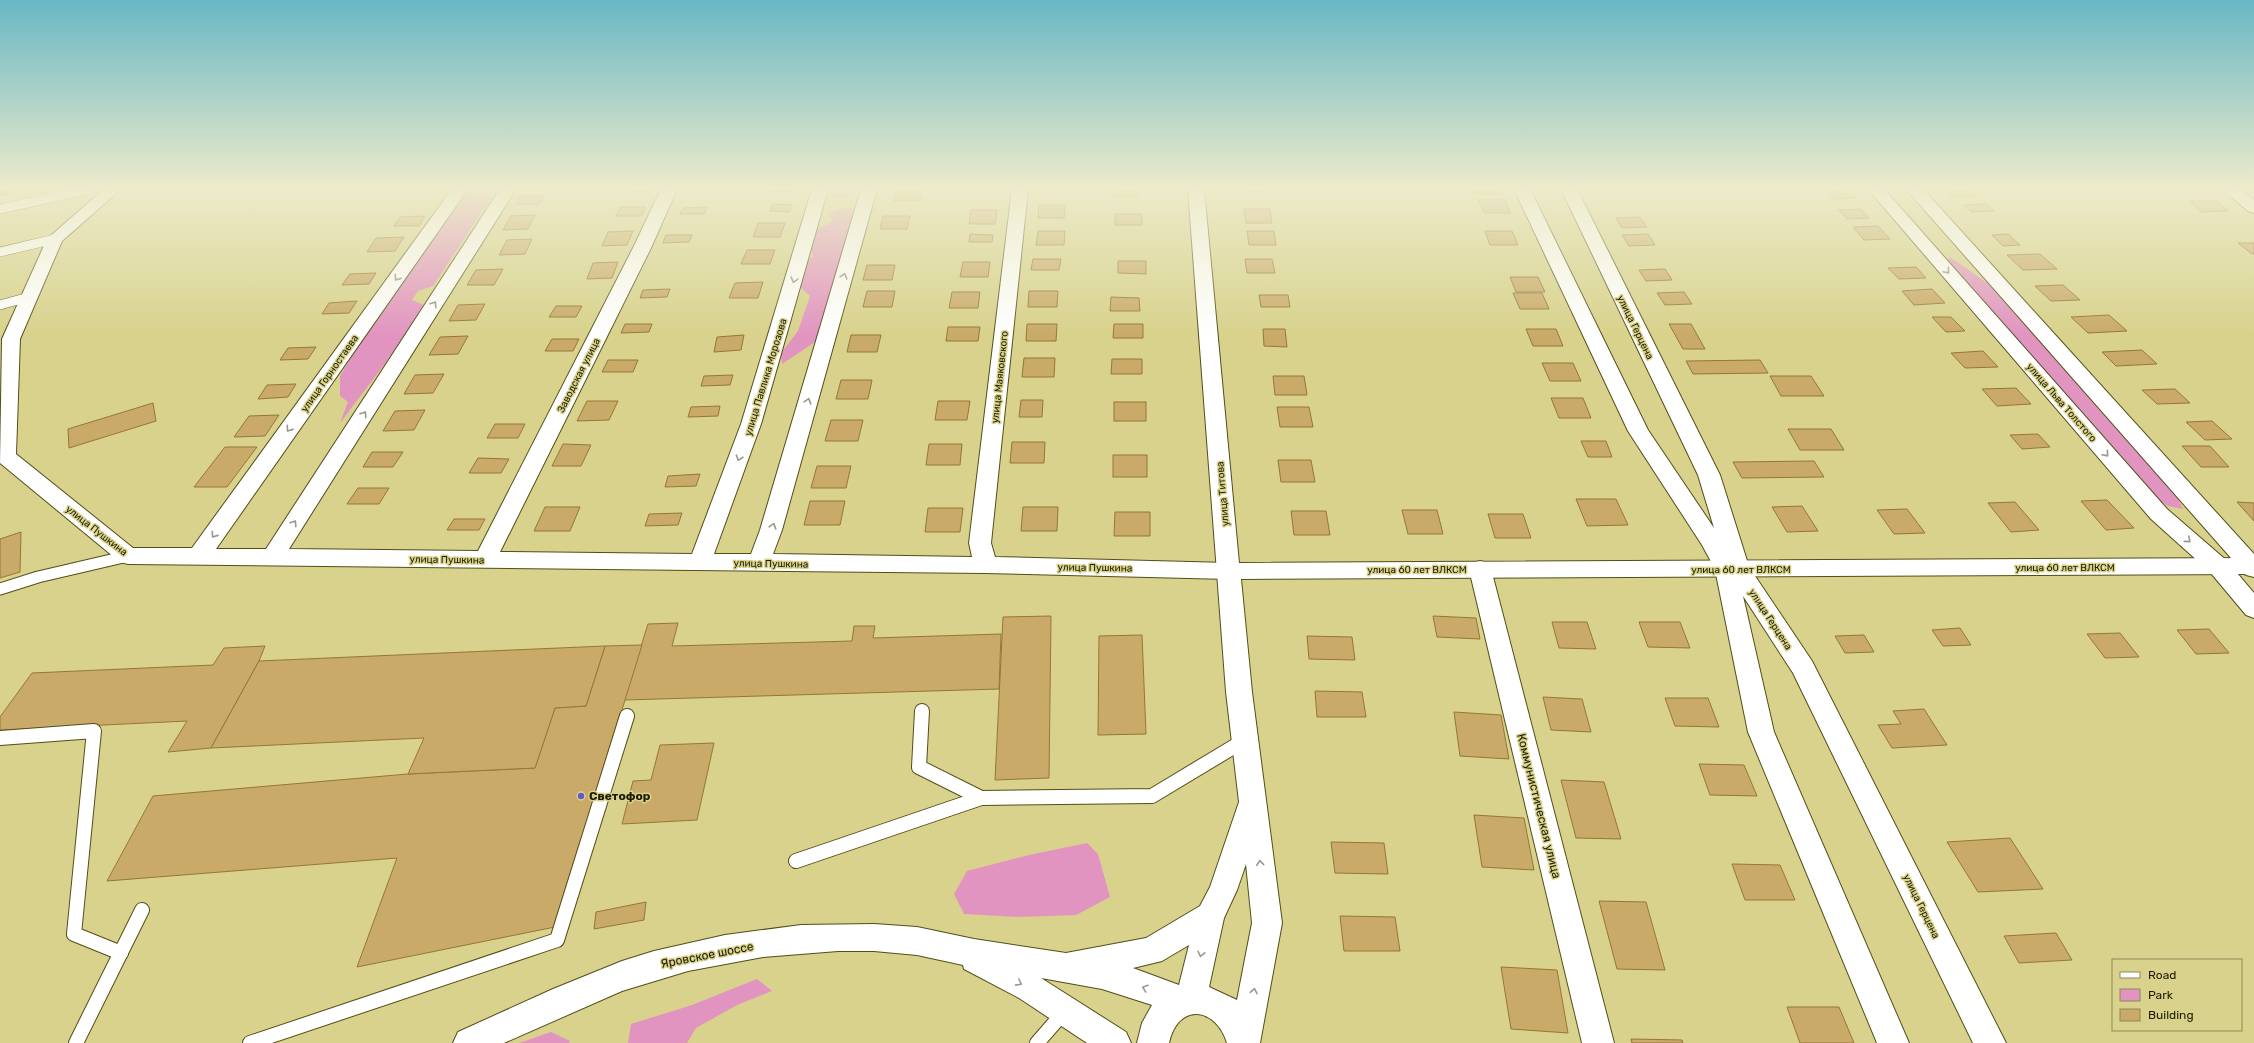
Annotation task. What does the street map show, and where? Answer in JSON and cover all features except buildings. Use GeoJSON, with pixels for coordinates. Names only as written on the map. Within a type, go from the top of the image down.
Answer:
{"type":"FeatureCollection","features":[{"type":"Feature","properties":{"kind":"street","name":"улица Горностаева"},"geometry":{"type":"LineString","coordinates":[[198,557],[425,238]]}},
{"type":"Feature","properties":{"kind":"street"},"geometry":{"type":"LineString","coordinates":[[273,556],[477,238]]}},
{"type":"Feature","properties":{"kind":"street","name":"Заводская улица"},"geometry":{"type":"LineString","coordinates":[[485,560],[647,238]]}},
{"type":"Feature","properties":{"kind":"street","name":"улица Павлика Морозова"},"geometry":{"type":"LineString","coordinates":[[700,561],[712,534],[762,392],[806,238]]}},
{"type":"Feature","properties":{"kind":"street"},"geometry":{"type":"LineString","coordinates":[[759,563],[771,530],[855,238]]}},
{"type":"Feature","properties":{"kind":"street","name":"улица Маяковского"},"geometry":{"type":"LineString","coordinates":[[986,564],[980,543],[1015,238]]}},
{"type":"Feature","properties":{"kind":"street","name":"улица Титова"},"geometry":{"type":"LineString","coordinates":[[1200,238],[1239,692],[1267,923],[1244,1043]]}},
{"type":"Feature","properties":{"kind":"street","name":"улица Герцена"},"geometry":{"type":"LineString","coordinates":[[1545,238],[1638,431],[1712,542],[1803,668],[1990,1043]]}},
{"type":"Feature","properties":{"kind":"street","name":"улица Герцена"},"geometry":{"type":"LineString","coordinates":[[1593,238],[1709,475],[1732,569],[1761,732],[1893,1043]]}},
{"type":"Feature","properties":{"kind":"street","name":"улица Льва Толстого"},"geometry":{"type":"LineString","coordinates":[[1919,238],[2159,514],[2218,566],[2254,609]]}},
{"type":"Feature","properties":{"kind":"street"},"geometry":{"type":"LineString","coordinates":[[1958,238],[2253,567]]}},
{"type":"Feature","properties":{"kind":"street","name":"улица Пушкина"},"geometry":{"type":"LineString","coordinates":[[55,239],[11,339],[4,395],[5,456],[128,556],[273,556],[485,560],[986,564],[1229,571]]}},
{"type":"Feature","properties":{"kind":"street"},"geometry":{"type":"LineString","coordinates":[[1921,240],[1960,240]]}},
{"type":"Feature","properties":{"kind":"street","name":"улица 60 лет ВЛКСМ"},"geometry":{"type":"LineString","coordinates":[[1229,571],[2253,567]]}},
{"type":"Feature","properties":{"kind":"street","name":"Коммунистическая улица"},"geometry":{"type":"LineString","coordinates":[[1480,569],[1598,1043]]}},
{"type":"Feature","properties":{"kind":"street"},"geometry":{"type":"LineString","coordinates":[[1187,1000],[1210,916],[1223,890],[1253,798]]}},
{"type":"Feature","properties":{"kind":"street"},"geometry":{"type":"LineString","coordinates":[[1060,967],[1151,951],[1210,916]]}},
{"type":"Feature","properties":{"kind":"street","name":"Яровское шоссе"},"geometry":{"type":"LineString","coordinates":[[469,1043],[560,1001],[622,976],[679,959],[728,949],[831,938],[872,938],[907,940],[960,951]]}},
{"type":"Feature","properties":{"kind":"street"},"geometry":{"type":"LineString","coordinates":[[960,951],[1060,967],[1120,979],[1187,1000],[1210,1001],[1226,1010],[1238,1025],[1244,1043]]}},
{"type":"Feature","properties":{"kind":"street"},"geometry":{"type":"LineString","coordinates":[[960,951],[1030,988],[1064,1012],[1115,1043]]}},
{"type":"Feature","properties":{"kind":"street"},"geometry":{"type":"LineString","coordinates":[[1152,1043],[1156,1025],[1160,1017],[1174,1005],[1187,1000]]}},
{"type":"Feature","properties":{"kind":"street"},"geometry":{"type":"LineString","coordinates":[[1064,1012],[1084,1043]]}},
{"type":"Feature","properties":{"kind":"lane"},"geometry":{"type":"LineString","coordinates":[[0,252],[55,239]]}},
{"type":"Feature","properties":{"kind":"lane"},"geometry":{"type":"LineString","coordinates":[[0,305],[29,297]]}},
{"type":"Feature","properties":{"kind":"lane"},"geometry":{"type":"LineString","coordinates":[[0,589],[38,577],[128,556]]}},
{"type":"Feature","properties":{"kind":"lane"},"geometry":{"type":"LineString","coordinates":[[922,711],[918,767],[981,798]]}},
{"type":"Feature","properties":{"kind":"lane"},"geometry":{"type":"LineString","coordinates":[[250,1043],[558,940],[627,716]]}},
{"type":"Feature","properties":{"kind":"lane"},"geometry":{"type":"LineString","coordinates":[[0,738],[94,731],[74,934],[121,953]]}},
{"type":"Feature","properties":{"kind":"lane"},"geometry":{"type":"LineString","coordinates":[[796,861],[981,798],[1152,796],[1246,740]]}},
{"type":"Feature","properties":{"kind":"lane"},"geometry":{"type":"LineString","coordinates":[[76,1043],[142,910]]}},
{"type":"Feature","properties":{"kind":"lane"},"geometry":{"type":"LineString","coordinates":[[1037,1043],[1064,1012]]}},
{"type":"Feature","properties":{"kind":"green space"},"geometry":{"type":"Polygon","coordinates":[[[432,238],[465,238],[433,286],[418,291],[412,300],[424,305],[384,365],[340,423],[348,402],[340,396],[340,376],[364,336],[432,238]]]}},
{"type":"Feature","properties":{"kind":"green space"},"geometry":{"type":"Polygon","coordinates":[[[812,238],[847,238],[818,340],[782,364],[781,353],[798,331],[810,296],[800,287],[803,266],[813,256],[810,244],[812,238]]]}},
{"type":"Feature","properties":{"kind":"green space"},"geometry":{"type":"Polygon","coordinates":[[[1950,257],[1993,287],[2124,433],[2178,499],[2183,509],[2168,506],[2143,490],[1945,263],[1950,257]]]}},
{"type":"Feature","properties":{"kind":"green space"},"geometry":{"type":"Polygon","coordinates":[[[1087,843],[1098,854],[1110,897],[1076,915],[1020,917],[964,914],[954,894],[967,871],[1029,855],[1087,843]]]}},
{"type":"Feature","properties":{"kind":"green space"},"geometry":{"type":"Polygon","coordinates":[[[757,979],[772,991],[737,1005],[696,1028],[687,1043],[628,1043],[631,1024],[692,1005],[757,979]]]}},
{"type":"Feature","properties":{"kind":"green space"},"geometry":{"type":"Polygon","coordinates":[[[551,1032],[570,1041],[569,1043],[519,1043],[551,1032]]]}},
{"type":"Feature","properties":{"kind":"place","name":"Светофор"},"geometry":{"type":"Point","coordinates":[581,796]}}]}
